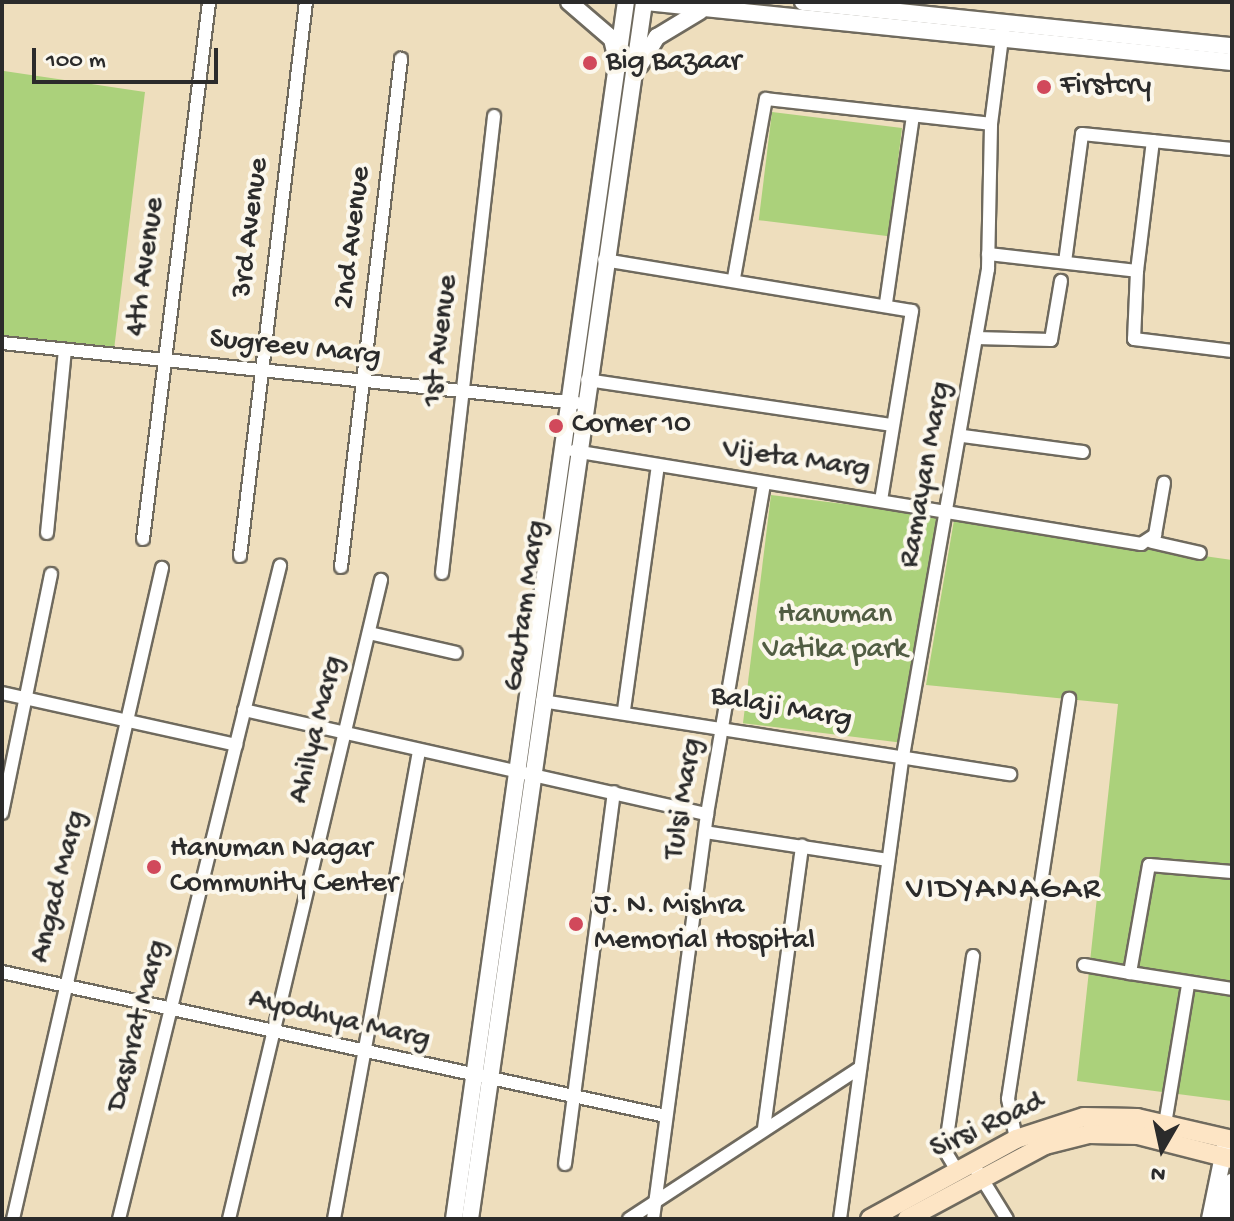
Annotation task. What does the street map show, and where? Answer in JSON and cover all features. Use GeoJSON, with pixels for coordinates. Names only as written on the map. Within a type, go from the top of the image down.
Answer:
{"type":"FeatureCollection","features":[{"type":"Feature","properties":{"kind":"main road","name":"Sirsi Road"},"geometry":{"type":"LineString","coordinates":[[870,1219],[969,1169],[1016,1139],[1084,1117],[1165,1124],[1228,1149]]}},
{"type":"Feature","properties":{"kind":"main road","name":"Sirsi Road"},"geometry":{"type":"LineString","coordinates":[[907,1219],[969,1169],[1089,1134],[1138,1135],[1228,1149]]}},
{"type":"Feature","properties":{"kind":"street","name":"4th Avenue"},"geometry":{"type":"LineString","coordinates":[[143,539],[161,361],[209,2]]}},
{"type":"Feature","properties":{"kind":"street","name":"3rd Avenue"},"geometry":{"type":"LineString","coordinates":[[240,556],[306,2]]}},
{"type":"Feature","properties":{"kind":"street"},"geometry":{"type":"LineString","coordinates":[[569,2],[612,39],[626,72],[657,37],[687,12],[731,7]]}},
{"type":"Feature","properties":{"kind":"street","name":"Gautam Marg"},"geometry":{"type":"LineString","coordinates":[[577,403],[587,380],[604,260],[626,72],[626,2]]}},
{"type":"Feature","properties":{"kind":"street"},"geometry":{"type":"LineString","coordinates":[[645,2],[1232,46]]}},
{"type":"Feature","properties":{"kind":"street","name":"Gautam Marg"},"geometry":{"type":"LineString","coordinates":[[454,1219],[481,1081],[626,72],[645,2]]}},
{"type":"Feature","properties":{"kind":"street"},"geometry":{"type":"LineString","coordinates":[[803,2],[1232,62]]}},
{"type":"Feature","properties":{"kind":"street","name":"Ramayan Marg"},"geometry":{"type":"LineString","coordinates":[[840,1219],[887,860],[903,756],[963,436],[988,254],[991,124],[1003,30]]}},
{"type":"Feature","properties":{"kind":"street","name":"2nd Avenue"},"geometry":{"type":"LineString","coordinates":[[341,567],[401,59]]}},
{"type":"Feature","properties":{"kind":"street"},"geometry":{"type":"LineString","coordinates":[[734,278],[766,99],[991,124]]}},
{"type":"Feature","properties":{"kind":"street","name":"1st Avenue"},"geometry":{"type":"LineString","coordinates":[[442,573],[494,116]]}},
{"type":"Feature","properties":{"kind":"street"},"geometry":{"type":"LineString","coordinates":[[886,303],[913,116]]}},
{"type":"Feature","properties":{"kind":"street"},"geometry":{"type":"LineString","coordinates":[[1065,262],[1078,140],[1088,133],[1232,149]]}},
{"type":"Feature","properties":{"kind":"street"},"geometry":{"type":"LineString","coordinates":[[1153,141],[1137,271],[1134,339],[1232,351]]}},
{"type":"Feature","properties":{"kind":"street"},"geometry":{"type":"LineString","coordinates":[[988,254],[1137,271]]}},
{"type":"Feature","properties":{"kind":"street"},"geometry":{"type":"LineString","coordinates":[[604,260],[886,303],[914,317],[892,425],[881,500]]}},
{"type":"Feature","properties":{"kind":"street"},"geometry":{"type":"LineString","coordinates":[[976,338],[1051,340],[1061,281]]}},
{"type":"Feature","properties":{"kind":"street","name":"Sugreev Marg"},"geometry":{"type":"LineString","coordinates":[[2,343],[577,403]]}},
{"type":"Feature","properties":{"kind":"street"},"geometry":{"type":"LineString","coordinates":[[47,533],[65,350]]}},
{"type":"Feature","properties":{"kind":"street"},"geometry":{"type":"LineString","coordinates":[[587,380],[892,425]]}},
{"type":"Feature","properties":{"kind":"street"},"geometry":{"type":"LineString","coordinates":[[963,436],[1083,452]]}},
{"type":"Feature","properties":{"kind":"street","name":"Gautam Marg"},"geometry":{"type":"LineString","coordinates":[[524,777],[542,701],[570,451]]}},
{"type":"Feature","properties":{"kind":"street","name":"Vijeta Marg"},"geometry":{"type":"LineString","coordinates":[[570,451],[764,484],[1152,542],[1200,553]]}},
{"type":"Feature","properties":{"kind":"street"},"geometry":{"type":"LineString","coordinates":[[624,710],[658,466]]}},
{"type":"Feature","properties":{"kind":"street"},"geometry":{"type":"LineString","coordinates":[[1152,542],[1164,483]]}},
{"type":"Feature","properties":{"kind":"street","name":"Tulsi Marg"},"geometry":{"type":"LineString","coordinates":[[653,1219],[707,814],[764,484]]}},
{"type":"Feature","properties":{"kind":"street","name":"Dashrat Marg"},"geometry":{"type":"LineString","coordinates":[[119,1219],[280,566]]}},
{"type":"Feature","properties":{"kind":"street","name":"Angad Marg"},"geometry":{"type":"LineString","coordinates":[[13,1219],[62,986],[128,721],[162,568]]}},
{"type":"Feature","properties":{"kind":"street"},"geometry":{"type":"LineString","coordinates":[[2,813],[51,574]]}},
{"type":"Feature","properties":{"kind":"street","name":"Ahilya Marg"},"geometry":{"type":"LineString","coordinates":[[229,1219],[381,580]]}},
{"type":"Feature","properties":{"kind":"street"},"geometry":{"type":"LineString","coordinates":[[369,633],[456,653]]}},
{"type":"Feature","properties":{"kind":"street"},"geometry":{"type":"LineString","coordinates":[[2,693],[236,745]]}},
{"type":"Feature","properties":{"kind":"street"},"geometry":{"type":"LineString","coordinates":[[1016,1139],[1008,1099],[1069,699]]}},
{"type":"Feature","properties":{"kind":"street","name":"Balaji Marg"},"geometry":{"type":"LineString","coordinates":[[542,701],[722,725],[1010,774]]}},
{"type":"Feature","properties":{"kind":"street"},"geometry":{"type":"LineString","coordinates":[[244,710],[524,777],[614,792],[707,814]]}},
{"type":"Feature","properties":{"kind":"street"},"geometry":{"type":"LineString","coordinates":[[334,1219],[419,751]]}},
{"type":"Feature","properties":{"kind":"street"},"geometry":{"type":"LineString","coordinates":[[565,1164],[614,792]]}},
{"type":"Feature","properties":{"kind":"street"},"geometry":{"type":"LineString","coordinates":[[705,832],[887,860]]}},
{"type":"Feature","properties":{"kind":"street"},"geometry":{"type":"LineString","coordinates":[[764,1128],[802,846]]}},
{"type":"Feature","properties":{"kind":"street"},"geometry":{"type":"LineString","coordinates":[[1130,973],[1149,865],[1232,872]]}},
{"type":"Feature","properties":{"kind":"street"},"geometry":{"type":"LineString","coordinates":[[973,956],[945,1151],[969,1169],[1007,1219]]}},
{"type":"Feature","properties":{"kind":"street"},"geometry":{"type":"LineString","coordinates":[[1084,965],[1188,985],[1232,989]]}},
{"type":"Feature","properties":{"kind":"street","name":"Ayodhya Marg"},"geometry":{"type":"LineString","coordinates":[[2,972],[366,1052],[481,1081],[666,1116]]}},
{"type":"Feature","properties":{"kind":"street"},"geometry":{"type":"LineString","coordinates":[[1165,1124],[1188,985]]}},
{"type":"Feature","properties":{"kind":"street"},"geometry":{"type":"LineString","coordinates":[[629,1219],[860,1068]]}},
{"type":"Feature","properties":{"kind":"street","name":"Gautam Marg"},"geometry":{"type":"LineString","coordinates":[[470,1219],[481,1081]]}},
{"type":"Feature","properties":{"kind":"street"},"geometry":{"type":"LineString","coordinates":[[1210,1219],[1228,1149]]}},
{"type":"Feature","properties":{"kind":"street"},"geometry":{"type":"LineString","coordinates":[[1225,1219],[1232,1182]]}},
{"type":"Feature","properties":{"kind":"green space"},"geometry":{"type":"Polygon","coordinates":[[[4,71],[145,92],[114,350],[2,336],[4,71]]]}},
{"type":"Feature","properties":{"kind":"green space"},"geometry":{"type":"Polygon","coordinates":[[[772,112],[902,128],[889,236],[759,220],[772,112]]]}},
{"type":"Feature","properties":{"kind":"green space","name":"Hanuman Vatika park"},"geometry":{"type":"Polygon","coordinates":[[[771,495],[940,516],[912,744],[743,723],[771,495]]]}},
{"type":"Feature","properties":{"kind":"green space"},"geometry":{"type":"Polygon","coordinates":[[[954,520],[1232,560],[1232,1101],[1077,1081],[1118,704],[926,685],[954,520]]]}},
{"type":"Feature","properties":{"kind":"place","name":"Big Bazaar"},"geometry":{"type":"Point","coordinates":[590,63]}},
{"type":"Feature","properties":{"kind":"place","name":"Firstcry"},"geometry":{"type":"Point","coordinates":[1044,87]}},
{"type":"Feature","properties":{"kind":"place","name":"Corner 10"},"geometry":{"type":"Point","coordinates":[556,426]}},
{"type":"Feature","properties":{"kind":"place","name":"Hanuman Nagar Community Center"},"geometry":{"type":"Point","coordinates":[154,867]}},
{"type":"Feature","properties":{"kind":"place","name":"J. N. Mishra Memorial Hospital"},"geometry":{"type":"Point","coordinates":[576,924]}},
{"type":"Feature","properties":{"kind":"district","name":"VIDYANAGAR"},"geometry":{"type":"Point","coordinates":[1004,890]}}]}
